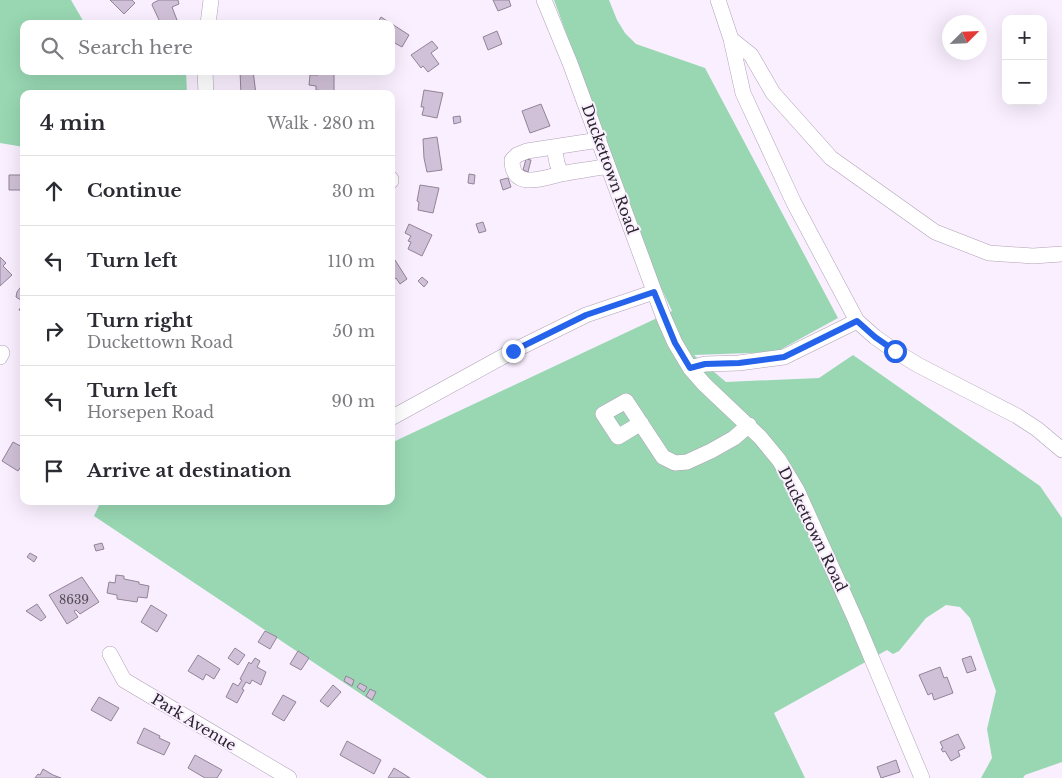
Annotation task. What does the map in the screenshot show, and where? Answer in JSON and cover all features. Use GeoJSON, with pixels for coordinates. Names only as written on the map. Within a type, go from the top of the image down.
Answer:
{"type":"FeatureCollection","features":[{"type":"Feature","properties":{"kind":"street"},"geometry":{"type":"LineString","coordinates":[[208,20],[210,0]]}},
{"type":"Feature","properties":{"kind":"street","name":"Duckettown Road"},"geometry":{"type":"LineString","coordinates":[[544,0],[567,56],[654,292],[675,343],[690,368],[718,398],[749,425],[779,460],[803,503],[856,621],[922,778]]}},
{"type":"Feature","properties":{"kind":"street"},"geometry":{"type":"LineString","coordinates":[[718,0],[731,39],[743,94],[794,203],[857,321],[895,351],[918,365],[1017,416],[1038,429],[1062,450]]}},
{"type":"Feature","properties":{"kind":"street"},"geometry":{"type":"LineString","coordinates":[[731,39],[751,55],[773,93],[831,158],[935,232],[989,253],[1033,256],[1062,254]]}},
{"type":"Feature","properties":{"kind":"street"},"geometry":{"type":"LineString","coordinates":[[205,75],[206,90]]}},
{"type":"Feature","properties":{"kind":"street"},"geometry":{"type":"LineString","coordinates":[[599,140],[527,151],[512,160],[512,169],[518,176],[524,179],[539,181],[562,174],[608,166]]}},
{"type":"Feature","properties":{"kind":"street"},"geometry":{"type":"LineString","coordinates":[[554,147],[557,163],[562,174]]}},
{"type":"Feature","properties":{"kind":"street"},"geometry":{"type":"LineString","coordinates":[[395,416],[513,351],[586,315],[654,292]]}},
{"type":"Feature","properties":{"kind":"street"},"geometry":{"type":"LineString","coordinates":[[690,368],[705,364],[739,363],[784,357],[857,321]]}},
{"type":"Feature","properties":{"kind":"street"},"geometry":{"type":"LineString","coordinates":[[641,423],[663,457],[675,463],[687,462],[711,451],[734,438],[749,425]]}},
{"type":"Feature","properties":{"kind":"street","name":"Park Avenue"},"geometry":{"type":"LineString","coordinates":[[110,654],[124,680],[289,778]]}},
{"type":"Feature","properties":{"kind":"green space"},"geometry":{"type":"Polygon","coordinates":[[[0,0],[71,0],[83,20],[20,20],[20,75],[186,75],[187,90],[20,90],[20,146],[0,143],[0,0]]]}},
{"type":"Feature","properties":{"kind":"green space"},"geometry":{"type":"Polygon","coordinates":[[[554,0],[609,0],[617,20],[625,33],[636,44],[705,68],[838,318],[776,352],[694,355],[726,382],[819,378],[853,355],[1040,486],[1062,518],[1062,762],[1025,775],[1023,778],[981,778],[992,758],[987,729],[996,691],[970,618],[960,607],[946,605],[926,618],[899,651],[893,654],[887,650],[774,713],[805,778],[487,778],[94,516],[99,505],[395,505],[395,441],[672,311],[654,273],[554,0]]]}},
{"type":"Feature","properties":{"kind":"building"},"geometry":{"type":"Polygon","coordinates":[[[110,0],[132,0],[135,3],[124,14],[110,0]]]}},
{"type":"Feature","properties":{"kind":"building"},"geometry":{"type":"Polygon","coordinates":[[[159,0],[178,0],[179,4],[172,7],[177,20],[159,20],[152,5],[159,0]]]}},
{"type":"Feature","properties":{"kind":"building"},"geometry":{"type":"Polygon","coordinates":[[[493,0],[509,0],[511,6],[498,11],[493,0]]]}},
{"type":"Feature","properties":{"kind":"building"},"geometry":{"type":"Polygon","coordinates":[[[395,26],[409,35],[402,47],[395,43],[395,26]]]}},
{"type":"Feature","properties":{"kind":"building"},"geometry":{"type":"Polygon","coordinates":[[[497,31],[502,44],[488,50],[483,37],[497,31]]]}},
{"type":"Feature","properties":{"kind":"building"},"geometry":{"type":"Polygon","coordinates":[[[432,41],[438,48],[431,53],[439,64],[428,72],[423,66],[421,68],[411,55],[432,41]]]}},
{"type":"Feature","properties":{"kind":"building"},"geometry":{"type":"Polygon","coordinates":[[[240,75],[254,75],[255,90],[241,90],[240,75]]]}},
{"type":"Feature","properties":{"kind":"building"},"geometry":{"type":"Polygon","coordinates":[[[310,75],[334,75],[334,90],[316,90],[316,86],[309,85],[310,75]]]}},
{"type":"Feature","properties":{"kind":"building"},"geometry":{"type":"Polygon","coordinates":[[[424,90],[443,93],[437,118],[422,115],[424,107],[421,107],[424,90]]]}},
{"type":"Feature","properties":{"kind":"building"},"geometry":{"type":"Polygon","coordinates":[[[541,104],[550,126],[530,133],[522,111],[541,104]]]}},
{"type":"Feature","properties":{"kind":"building"},"geometry":{"type":"Polygon","coordinates":[[[460,116],[461,122],[454,124],[453,117],[460,116]]]}},
{"type":"Feature","properties":{"kind":"building"},"geometry":{"type":"Polygon","coordinates":[[[437,137],[442,170],[427,172],[423,139],[437,137]]]}},
{"type":"Feature","properties":{"kind":"building"},"geometry":{"type":"Polygon","coordinates":[[[526,159],[531,160],[528,172],[523,170],[526,159]]]}},
{"type":"Feature","properties":{"kind":"building"},"geometry":{"type":"Polygon","coordinates":[[[469,174],[475,175],[474,184],[468,183],[469,174]]]}},
{"type":"Feature","properties":{"kind":"building"},"geometry":{"type":"Polygon","coordinates":[[[9,175],[20,175],[20,190],[9,190],[9,175]]]}},
{"type":"Feature","properties":{"kind":"building"},"geometry":{"type":"Polygon","coordinates":[[[508,178],[511,187],[503,190],[500,180],[508,178]]]}},
{"type":"Feature","properties":{"kind":"building"},"geometry":{"type":"Polygon","coordinates":[[[420,185],[439,188],[433,213],[418,210],[419,202],[417,201],[420,185]]]}},
{"type":"Feature","properties":{"kind":"building"},"geometry":{"type":"Polygon","coordinates":[[[483,222],[486,231],[479,233],[476,224],[483,222]]]}},
{"type":"Feature","properties":{"kind":"building"},"geometry":{"type":"Polygon","coordinates":[[[409,224],[432,235],[422,256],[408,249],[411,242],[408,241],[411,236],[405,233],[409,224]]]}},
{"type":"Feature","properties":{"kind":"building"},"geometry":{"type":"Polygon","coordinates":[[[0,257],[6,263],[3,266],[12,275],[0,286],[0,257]]]}},
{"type":"Feature","properties":{"kind":"building"},"geometry":{"type":"Polygon","coordinates":[[[395,260],[407,279],[400,284],[396,278],[395,260]]]}},
{"type":"Feature","properties":{"kind":"building"},"geometry":{"type":"Polygon","coordinates":[[[422,277],[428,282],[424,287],[418,281],[422,277]]]}},
{"type":"Feature","properties":{"kind":"building"},"geometry":{"type":"Polygon","coordinates":[[[20,288],[20,300],[16,297],[20,288]]]}},
{"type":"Feature","properties":{"kind":"building"},"geometry":{"type":"Polygon","coordinates":[[[13,442],[20,446],[20,468],[18,471],[2,461],[13,442]]]}},
{"type":"Feature","properties":{"kind":"building"},"geometry":{"type":"Polygon","coordinates":[[[102,543],[104,549],[96,551],[94,545],[102,543]]]}},
{"type":"Feature","properties":{"kind":"building"},"geometry":{"type":"Polygon","coordinates":[[[30,553],[37,557],[34,562],[27,557],[30,553]]]}},
{"type":"Feature","properties":{"kind":"building"},"geometry":{"type":"Polygon","coordinates":[[[116,575],[124,576],[124,579],[149,586],[147,598],[138,597],[137,602],[117,599],[117,595],[107,593],[109,582],[115,583],[116,575]]]}},
{"type":"Feature","properties":{"kind":"building"},"geometry":{"type":"Polygon","coordinates":[[[82,577],[99,602],[80,614],[76,610],[74,611],[78,617],[67,624],[49,595],[82,577]]]}},
{"type":"Feature","properties":{"kind":"building"},"geometry":{"type":"Polygon","coordinates":[[[37,604],[46,617],[41,621],[26,611],[37,604]]]}},
{"type":"Feature","properties":{"kind":"building"},"geometry":{"type":"Polygon","coordinates":[[[151,605],[167,615],[157,632],[141,622],[151,605]]]}},
{"type":"Feature","properties":{"kind":"building"},"geometry":{"type":"Polygon","coordinates":[[[265,631],[277,637],[270,649],[258,642],[265,631]]]}},
{"type":"Feature","properties":{"kind":"building"},"geometry":{"type":"Polygon","coordinates":[[[235,648],[245,655],[238,665],[228,658],[235,648]]]}},
{"type":"Feature","properties":{"kind":"building"},"geometry":{"type":"Polygon","coordinates":[[[298,651],[309,658],[301,670],[290,664],[298,651]]]}},
{"type":"Feature","properties":{"kind":"building"},"geometry":{"type":"Polygon","coordinates":[[[198,655],[220,669],[214,679],[206,674],[203,680],[188,671],[198,655]]]}},
{"type":"Feature","properties":{"kind":"building"},"geometry":{"type":"Polygon","coordinates":[[[971,656],[976,670],[967,673],[962,659],[971,656]]]}},
{"type":"Feature","properties":{"kind":"building"},"geometry":{"type":"Polygon","coordinates":[[[255,658],[260,661],[257,667],[266,672],[261,685],[252,680],[250,684],[246,682],[237,703],[226,697],[233,683],[238,686],[249,662],[251,664],[255,658]]]}},
{"type":"Feature","properties":{"kind":"building"},"geometry":{"type":"Polygon","coordinates":[[[940,667],[944,678],[947,677],[953,693],[934,700],[932,693],[928,695],[919,675],[940,667]]]}},
{"type":"Feature","properties":{"kind":"building"},"geometry":{"type":"Polygon","coordinates":[[[346,676],[354,680],[352,686],[344,681],[346,676]]]}},
{"type":"Feature","properties":{"kind":"building"},"geometry":{"type":"Polygon","coordinates":[[[360,683],[367,687],[364,692],[357,687],[360,683]]]}},
{"type":"Feature","properties":{"kind":"building"},"geometry":{"type":"Polygon","coordinates":[[[333,685],[341,692],[328,707],[320,701],[333,685]]]}},
{"type":"Feature","properties":{"kind":"building"},"geometry":{"type":"Polygon","coordinates":[[[370,689],[376,692],[372,700],[366,696],[370,689]]]}},
{"type":"Feature","properties":{"kind":"building"},"geometry":{"type":"Polygon","coordinates":[[[283,695],[296,702],[284,721],[272,714],[283,695]]]}},
{"type":"Feature","properties":{"kind":"building"},"geometry":{"type":"Polygon","coordinates":[[[99,697],[119,708],[111,721],[91,710],[99,697]]]}},
{"type":"Feature","properties":{"kind":"building"},"geometry":{"type":"Polygon","coordinates":[[[144,728],[170,743],[164,755],[137,743],[144,728]]]}},
{"type":"Feature","properties":{"kind":"building"},"geometry":{"type":"Polygon","coordinates":[[[958,734],[965,748],[958,751],[960,756],[951,761],[945,751],[943,752],[941,749],[943,748],[940,742],[958,734]]]}},
{"type":"Feature","properties":{"kind":"building"},"geometry":{"type":"Polygon","coordinates":[[[347,741],[381,760],[374,774],[340,755],[347,741]]]}},
{"type":"Feature","properties":{"kind":"building"},"geometry":{"type":"Polygon","coordinates":[[[195,755],[222,770],[217,778],[205,778],[188,768],[195,755]]]}},
{"type":"Feature","properties":{"kind":"building"},"geometry":{"type":"Polygon","coordinates":[[[896,760],[900,772],[881,778],[877,767],[896,760]]]}},
{"type":"Feature","properties":{"kind":"building"},"geometry":{"type":"Polygon","coordinates":[[[394,768],[410,778],[388,778],[394,768]]]}},
{"type":"Feature","properties":{"kind":"building"},"geometry":{"type":"Polygon","coordinates":[[[43,769],[61,778],[35,778],[38,774],[40,775],[43,769]]]}},
{"type":"Feature","properties":{"kind":"route"},"geometry":{"type":"LineString","coordinates":[[513,351],[586,315],[654,292],[675,343],[690,368],[705,364],[739,363],[784,357],[857,321],[895,351]]}}]}
